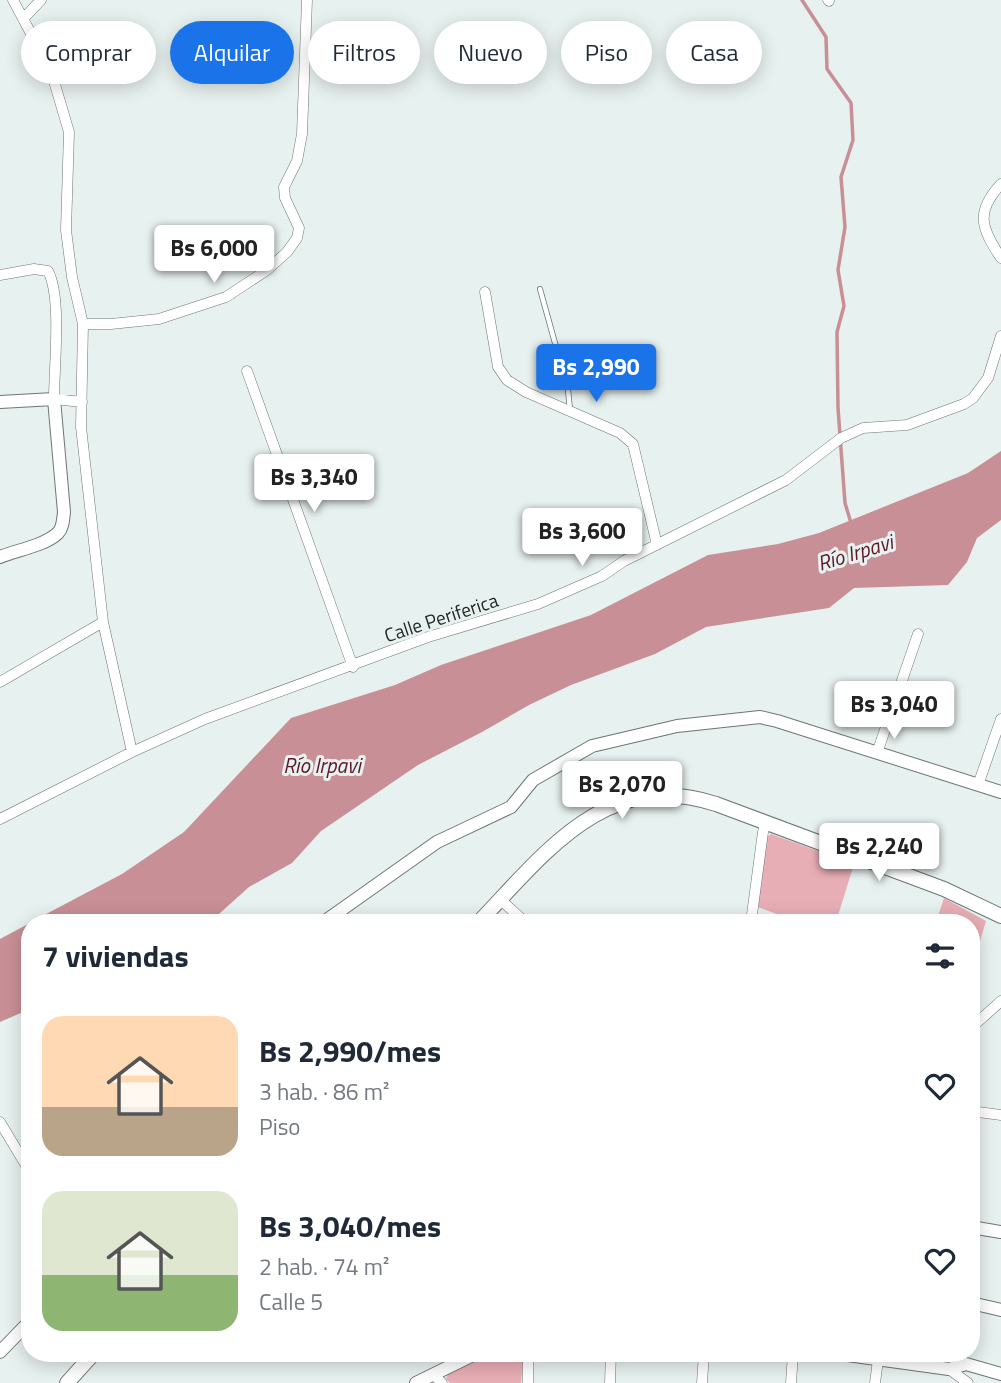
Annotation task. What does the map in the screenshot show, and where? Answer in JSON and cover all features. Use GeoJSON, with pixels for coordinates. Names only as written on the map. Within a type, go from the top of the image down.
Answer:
{"type":"FeatureCollection","features":[{"type":"Feature","properties":{"kind":"main road"},"geometry":{"type":"LineString","coordinates":[[487,914],[550,846],[574,827],[603,810],[628,800],[655,795],[686,796],[766,822],[944,889],[1001,916]]}},
{"type":"Feature","properties":{"kind":"main road"},"geometry":{"type":"LineString","coordinates":[[67,1383],[86,1362]]}},
{"type":"Feature","properties":{"kind":"street"},"geometry":{"type":"LineString","coordinates":[[13,0],[51,71],[69,132],[66,230],[72,276],[83,324],[81,427],[103,622],[132,752]]}},
{"type":"Feature","properties":{"kind":"street"},"geometry":{"type":"LineString","coordinates":[[23,19],[41,0]]}},
{"type":"Feature","properties":{"kind":"street"},"geometry":{"type":"LineString","coordinates":[[83,324],[159,319],[226,297],[267,270],[287,252],[297,238],[299,228],[285,198],[284,187],[297,161],[302,134],[307,0]]}},
{"type":"Feature","properties":{"kind":"street"},"geometry":{"type":"LineString","coordinates":[[1001,184],[987,201],[982,213],[984,224],[1001,258]]}},
{"type":"Feature","properties":{"kind":"street"},"geometry":{"type":"LineString","coordinates":[[0,275],[34,269],[47,271],[54,282],[54,399],[64,512],[59,533],[0,557]]}},
{"type":"Feature","properties":{"kind":"street"},"geometry":{"type":"LineString","coordinates":[[485,292],[498,367],[507,380],[526,392],[620,433],[633,444],[657,545]]}},
{"type":"Feature","properties":{"kind":"street","name":"Calle Periferica"},"geometry":{"type":"LineString","coordinates":[[0,818],[205,719],[353,667],[428,637],[538,604],[602,576],[786,480],[841,438],[863,428],[907,425],[964,404],[973,398],[988,378],[1001,336]]}},
{"type":"Feature","properties":{"kind":"street"},"geometry":{"type":"LineString","coordinates":[[247,371],[353,667]]}},
{"type":"Feature","properties":{"kind":"street"},"geometry":{"type":"LineString","coordinates":[[0,402],[54,399],[82,402]]}},
{"type":"Feature","properties":{"kind":"street"},"geometry":{"type":"LineString","coordinates":[[0,682],[103,622]]}},
{"type":"Feature","properties":{"kind":"street"},"geometry":{"type":"LineString","coordinates":[[877,753],[918,634]]}},
{"type":"Feature","properties":{"kind":"street"},"geometry":{"type":"LineString","coordinates":[[335,914],[437,842],[511,807],[533,780],[593,746],[677,726],[760,717],[777,720],[1001,792]]}},
{"type":"Feature","properties":{"kind":"street"},"geometry":{"type":"LineString","coordinates":[[978,785],[1001,719]]}},
{"type":"Feature","properties":{"kind":"street"},"geometry":{"type":"LineString","coordinates":[[752,914],[766,822]]}},
{"type":"Feature","properties":{"kind":"street"},"geometry":{"type":"LineString","coordinates":[[500,900],[516,914]]}},
{"type":"Feature","properties":{"kind":"street"},"geometry":{"type":"LineString","coordinates":[[980,1021],[999,1006]]}},
{"type":"Feature","properties":{"kind":"street"},"geometry":{"type":"LineString","coordinates":[[980,1112],[1001,1115]]}},
{"type":"Feature","properties":{"kind":"street"},"geometry":{"type":"LineString","coordinates":[[0,1122],[21,1157]]}},
{"type":"Feature","properties":{"kind":"street"},"geometry":{"type":"LineString","coordinates":[[980,1228],[1001,1232]]}},
{"type":"Feature","properties":{"kind":"street"},"geometry":{"type":"LineString","coordinates":[[980,1305],[1001,1310]]}},
{"type":"Feature","properties":{"kind":"street"},"geometry":{"type":"LineString","coordinates":[[0,1352],[21,1330]]}},
{"type":"Feature","properties":{"kind":"street"},"geometry":{"type":"LineString","coordinates":[[416,1383],[438,1379],[464,1362]]}},
{"type":"Feature","properties":{"kind":"street"},"geometry":{"type":"LineString","coordinates":[[528,1362],[528,1383]]}},
{"type":"Feature","properties":{"kind":"street"},"geometry":{"type":"LineString","coordinates":[[610,1383],[611,1362]]}},
{"type":"Feature","properties":{"kind":"street"},"geometry":{"type":"LineString","coordinates":[[702,1383],[703,1362]]}},
{"type":"Feature","properties":{"kind":"street"},"geometry":{"type":"LineString","coordinates":[[791,1383],[792,1362]]}},
{"type":"Feature","properties":{"kind":"street"},"geometry":{"type":"LineString","coordinates":[[875,1383],[877,1362]]}},
{"type":"Feature","properties":{"kind":"street"},"geometry":{"type":"LineString","coordinates":[[895,1362],[949,1368],[966,1364],[1001,1374]]}},
{"type":"Feature","properties":{"kind":"street"},"geometry":{"type":"LineString","coordinates":[[949,1368],[968,1383]]}},
{"type":"Feature","properties":{"kind":"lane"},"geometry":{"type":"LineString","coordinates":[[540,289],[568,390],[570,410]]}},
{"type":"Feature","properties":{"kind":"shaded area"},"geometry":{"type":"Polygon","coordinates":[[[771,834],[854,864],[838,914],[777,914],[758,907],[765,838],[771,834]]]}},
{"type":"Feature","properties":{"kind":"shaded area"},"geometry":{"type":"Polygon","coordinates":[[[944,898],[973,914],[939,914],[944,898]]]}},
{"type":"Feature","properties":{"kind":"shaded area"},"geometry":{"type":"Polygon","coordinates":[[[980,918],[986,921],[980,941],[980,918]]]}},
{"type":"Feature","properties":{"kind":"shaded area"},"geometry":{"type":"Polygon","coordinates":[[[468,1362],[523,1362],[521,1383],[450,1383],[446,1379],[449,1372],[468,1362]]]}},
{"type":"Feature","properties":{"kind":"water","name":"Río Irpavi"},"geometry":{"type":"Polygon","coordinates":[[[1001,451],[1001,520],[977,538],[967,562],[948,585],[854,588],[829,608],[706,627],[655,654],[571,685],[418,765],[321,831],[292,863],[249,887],[219,914],[46,914],[122,874],[184,832],[291,718],[395,685],[441,665],[591,615],[708,555],[778,544],[819,533],[968,473],[1001,451]]]}},
{"type":"Feature","properties":{"kind":"water"},"geometry":{"type":"Polygon","coordinates":[[[21,928],[21,1013],[0,1022],[0,939],[21,928]]]}},
{"type":"Feature","properties":{"kind":"waterway"},"geometry":{"type":"LineString","coordinates":[[802,0],[826,37],[827,69],[851,103],[853,140],[841,177],[845,227],[838,270],[844,306],[837,332],[838,408],[845,503],[851,523]]}}]}
